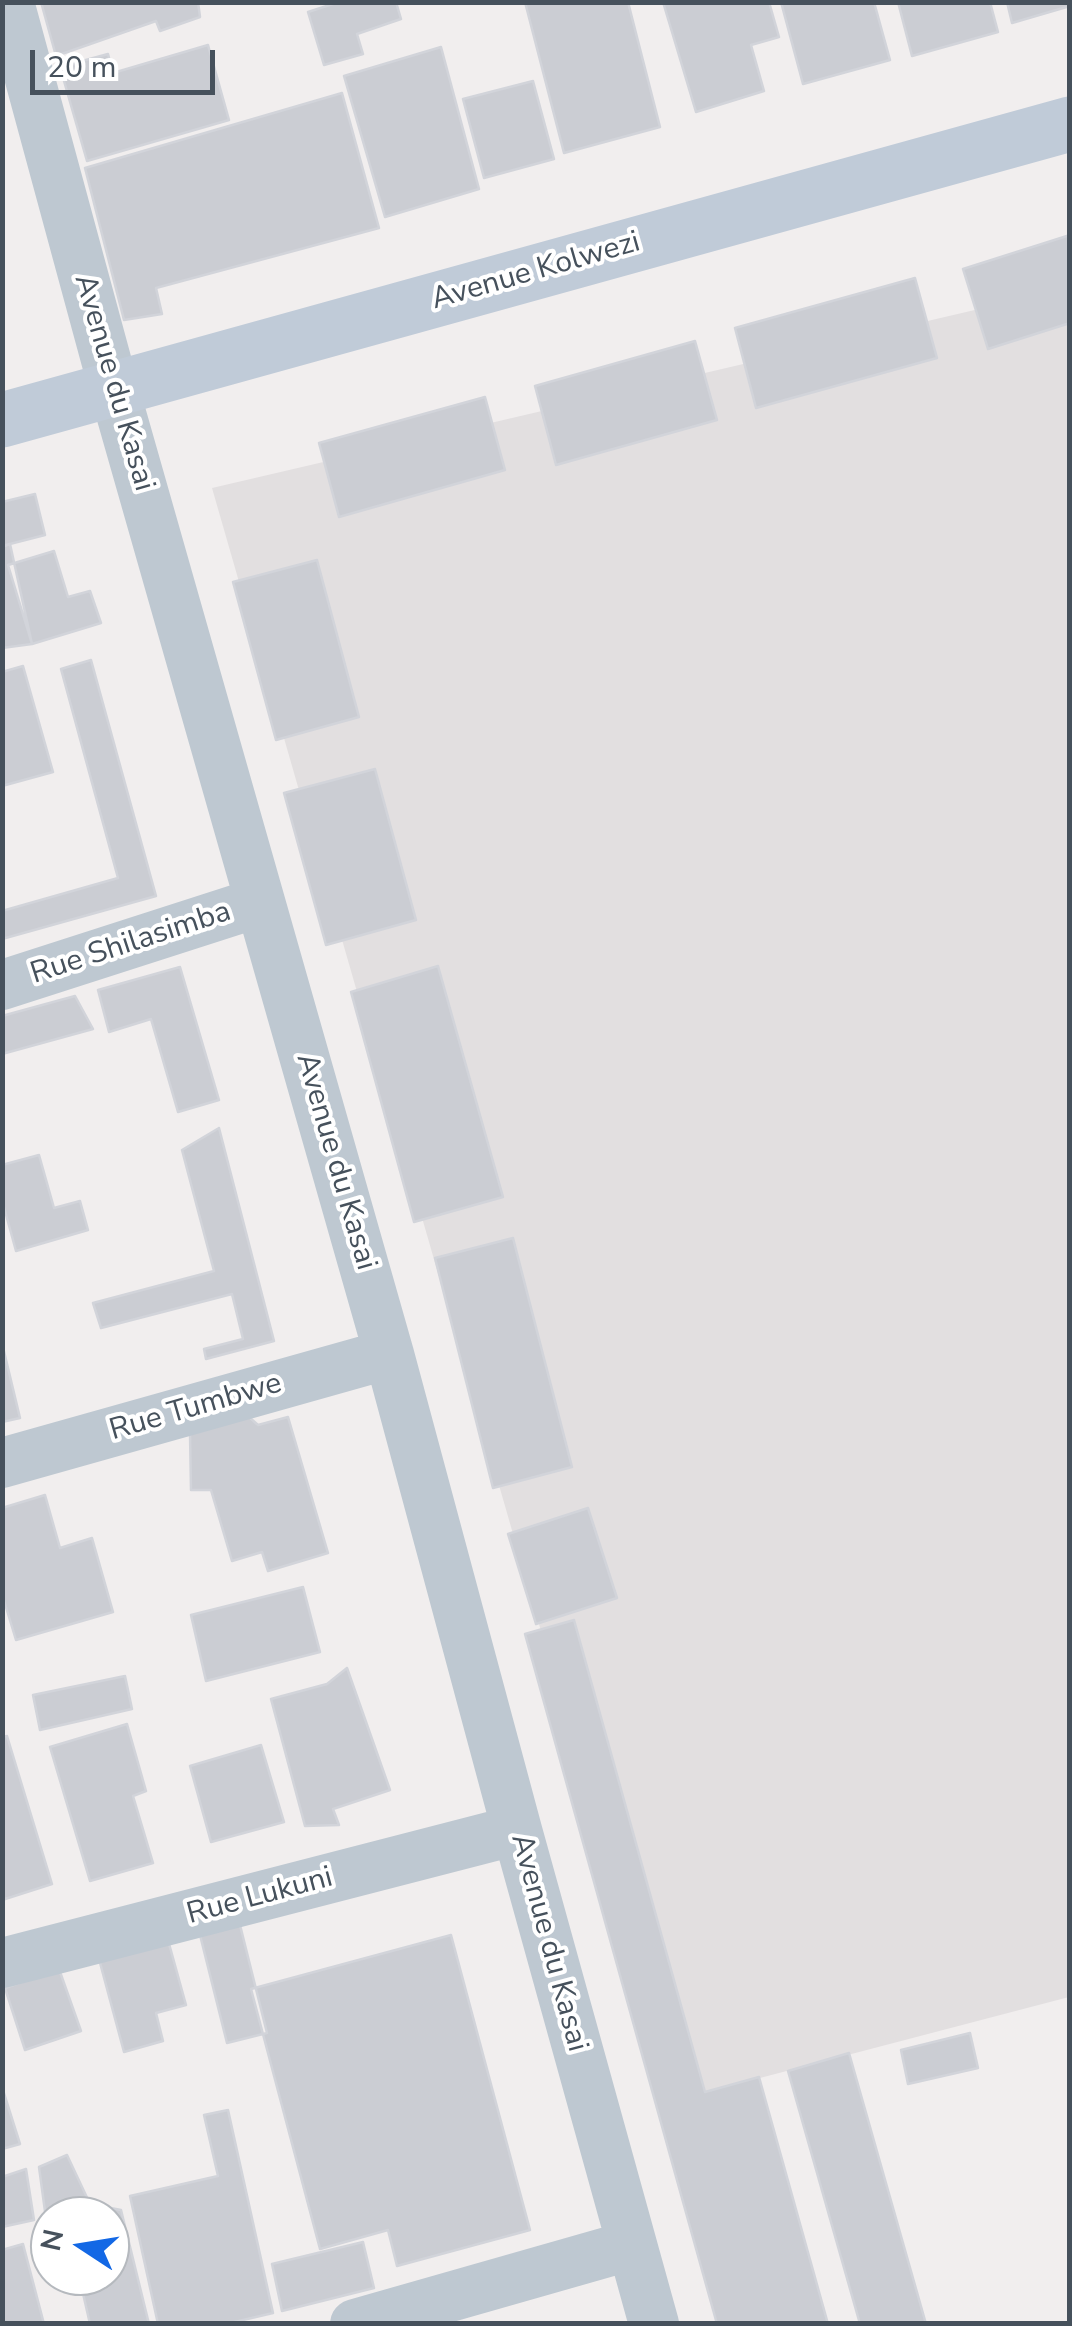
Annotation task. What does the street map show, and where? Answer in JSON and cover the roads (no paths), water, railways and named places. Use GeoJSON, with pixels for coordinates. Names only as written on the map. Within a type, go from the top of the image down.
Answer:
{"type":"FeatureCollection","features":[{"type":"Feature","properties":{"kind":"street","name":"Avenue du Kasai"},"geometry":{"type":"LineString","coordinates":[[9,2],[114,389],[390,1354],[654,2324]]}},
{"type":"Feature","properties":{"kind":"street","name":"Avenue Kolwezi"},"geometry":{"type":"LineString","coordinates":[[2,420],[1070,124]]}},
{"type":"Feature","properties":{"kind":"street","name":"Rue Shilasimba"},"geometry":{"type":"LineString","coordinates":[[2,985],[260,902]]}},
{"type":"Feature","properties":{"kind":"street","name":"Rue Tumbwe"},"geometry":{"type":"LineString","coordinates":[[2,1463],[390,1354]]}},
{"type":"Feature","properties":{"kind":"street","name":"Rue Lukuni"},"geometry":{"type":"LineString","coordinates":[[2,1963],[517,1830]]}},
{"type":"Feature","properties":{"kind":"street"},"geometry":{"type":"LineString","coordinates":[[356,2324],[632,2245]]}}]}
